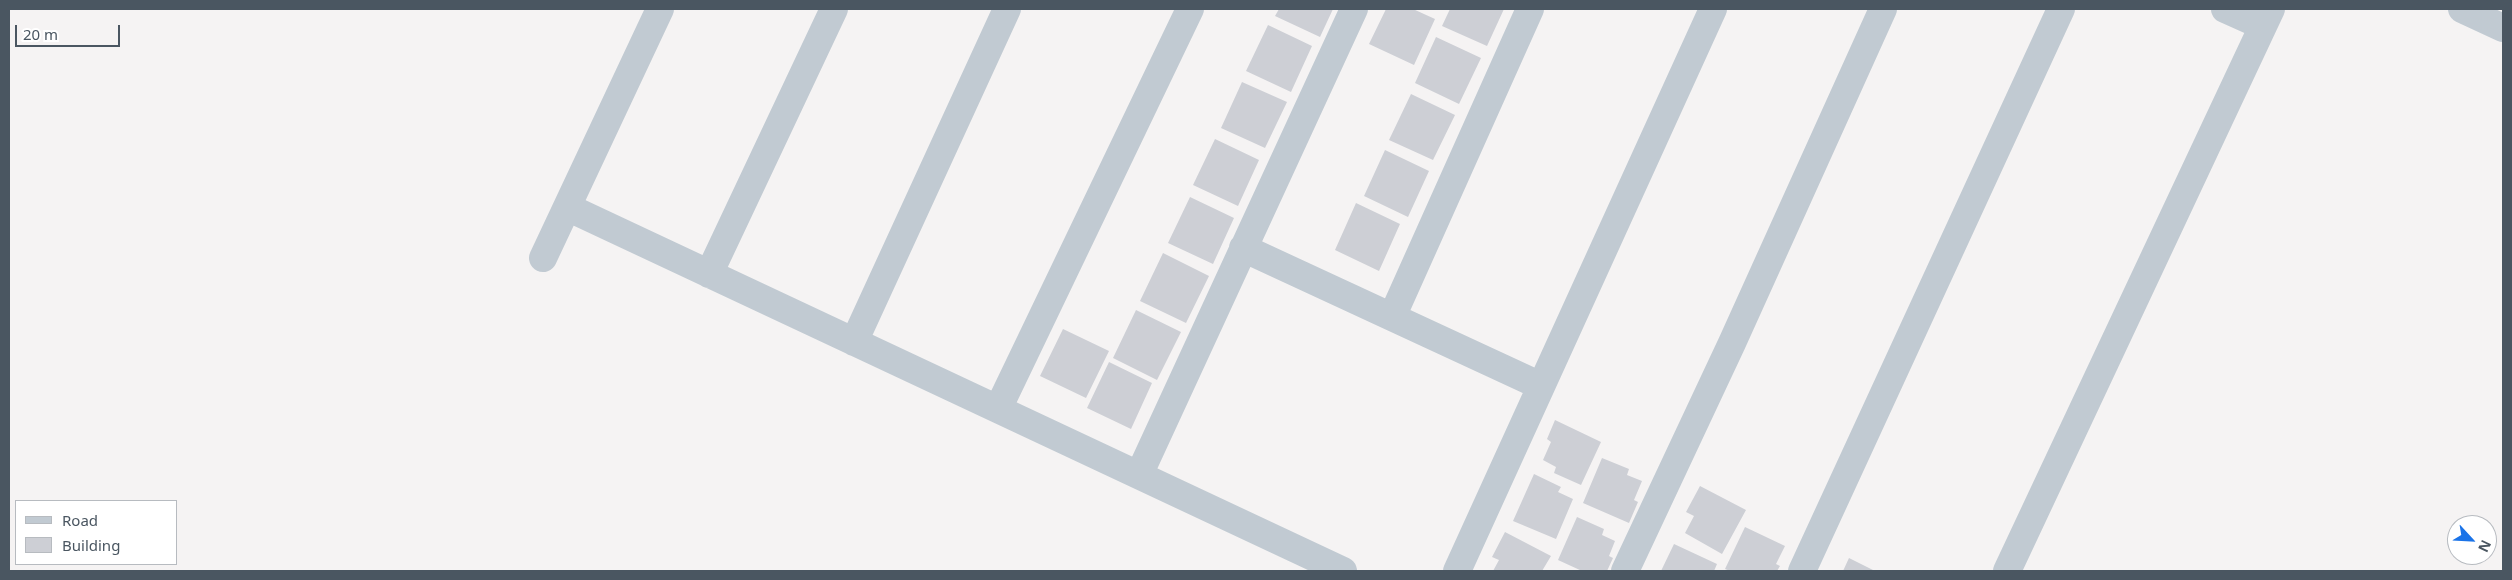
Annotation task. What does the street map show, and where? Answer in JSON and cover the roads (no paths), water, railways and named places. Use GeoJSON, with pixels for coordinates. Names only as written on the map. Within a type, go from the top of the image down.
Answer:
{"type":"FeatureCollection","features":[{"type":"Feature","properties":{"kind":"street"},"geometry":{"type":"LineString","coordinates":[[542,258],[660,9]]}},
{"type":"Feature","properties":{"kind":"street"},"geometry":{"type":"LineString","coordinates":[[709,274],[834,9]]}},
{"type":"Feature","properties":{"kind":"street"},"geometry":{"type":"LineString","coordinates":[[854,342],[1007,9]]}},
{"type":"Feature","properties":{"kind":"street"},"geometry":{"type":"LineString","coordinates":[[998,409],[1190,9]]}},
{"type":"Feature","properties":{"kind":"street"},"geometry":{"type":"LineString","coordinates":[[1139,476],[1354,9]]}},
{"type":"Feature","properties":{"kind":"street"},"geometry":{"type":"LineString","coordinates":[[1392,317],[1530,9]]}},
{"type":"Feature","properties":{"kind":"street"},"geometry":{"type":"LineString","coordinates":[[1457,571],[1713,9]]}},
{"type":"Feature","properties":{"kind":"street"},"geometry":{"type":"LineString","coordinates":[[1625,571],[1732,343],[1883,9]]}},
{"type":"Feature","properties":{"kind":"street"},"geometry":{"type":"LineString","coordinates":[[1802,571],[2061,9]]}},
{"type":"Feature","properties":{"kind":"street"},"geometry":{"type":"LineString","coordinates":[[2007,571],[2267,17],[2224,9]]}},
{"type":"Feature","properties":{"kind":"street"},"geometry":{"type":"LineString","coordinates":[[2462,9],[2503,28]]}},
{"type":"Feature","properties":{"kind":"street"},"geometry":{"type":"LineString","coordinates":[[567,207],[1343,571]]}},
{"type":"Feature","properties":{"kind":"street"},"geometry":{"type":"LineString","coordinates":[[1243,248],[1541,386]]}}]}
